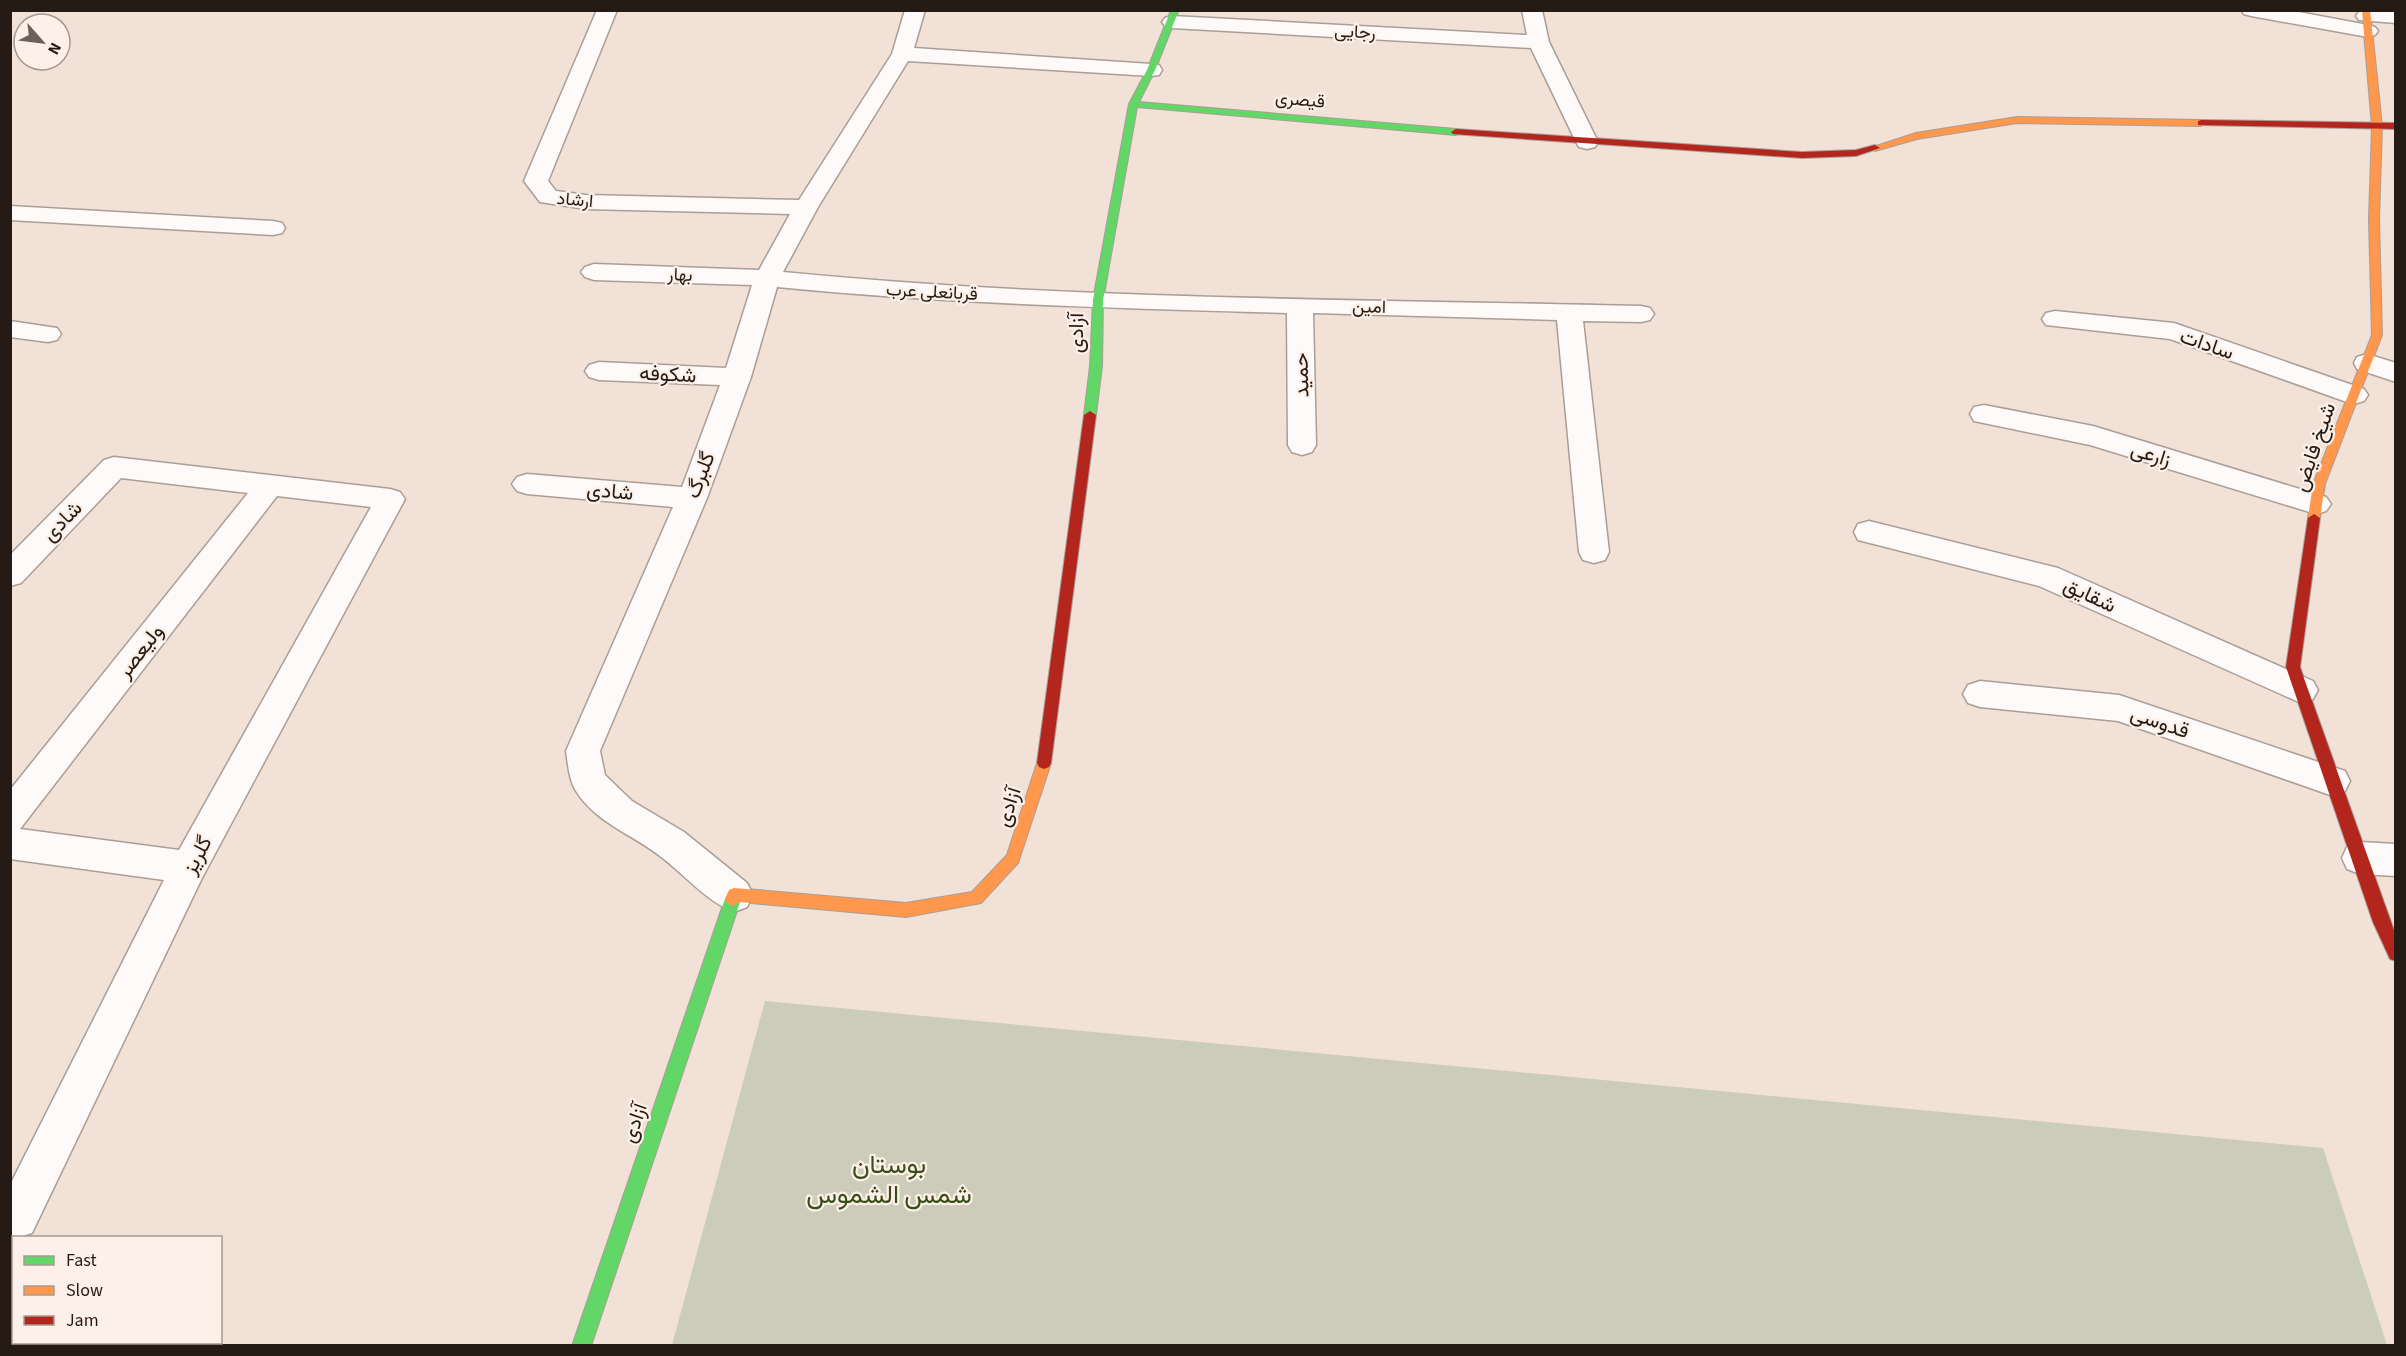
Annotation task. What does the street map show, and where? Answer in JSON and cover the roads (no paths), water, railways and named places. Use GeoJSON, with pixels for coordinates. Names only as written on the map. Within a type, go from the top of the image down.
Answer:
{"type":"FeatureCollection","features":[{"type":"Feature","properties":{"kind":"street","name":"ارشاد"},"geometry":{"type":"LineString","coordinates":[[608,10],[536,181],[548,197],[586,202],[806,207]]}},
{"type":"Feature","properties":{"kind":"street","name":"گلبرگ"},"geometry":{"type":"LineString","coordinates":[[734,894],[672,843],[619,812],[589,782],[583,751],[693,498],[737,377],[766,278],[806,207],[903,54],[915,10]]}},
{"type":"Feature","properties":{"kind":"street"},"geometry":{"type":"LineString","coordinates":[[1532,10],[1539,42],[1587,142]]}},
{"type":"Feature","properties":{"kind":"street"},"geometry":{"type":"LineString","coordinates":[[2251,10],[2367,19],[2396,17]]}},
{"type":"Feature","properties":{"kind":"street","name":"رجایی"},"geometry":{"type":"LineString","coordinates":[[1174,16],[1321,20],[1539,42]]}},
{"type":"Feature","properties":{"kind":"street","name":"آزادی"},"geometry":{"type":"LineString","coordinates":[[581,1346],[734,894],[906,910],[976,898],[1013,858],[1044,763],[1096,366],[1098,300],[1133,104],[1151,70],[1174,16]]}},
{"type":"Feature","properties":{"kind":"street","name":"شیخ فایض"},"geometry":{"type":"LineString","coordinates":[[2367,19],[2377,126],[2374,219],[2377,335],[2319,484],[2293,667],[2381,922],[2396,954]]}},
{"type":"Feature","properties":{"kind":"street"},"geometry":{"type":"LineString","coordinates":[[903,54],[1151,70]]}},
{"type":"Feature","properties":{"kind":"street","name":"قیصری"},"geometry":{"type":"LineString","coordinates":[[1133,104],[1464,133],[1802,155],[1856,153],[1916,136],[2017,120],[2396,128]]}},
{"type":"Feature","properties":{"kind":"street"},"geometry":{"type":"LineString","coordinates":[[10,213],[273,228]]}},
{"type":"Feature","properties":{"kind":"street","name":"بهار"},"geometry":{"type":"LineString","coordinates":[[594,272],[766,278]]}},
{"type":"Feature","properties":{"kind":"street","name":"قربانعلی عرب"},"geometry":{"type":"LineString","coordinates":[[766,278],[887,290],[1098,300]]}},
{"type":"Feature","properties":{"kind":"street","name":"امین"},"geometry":{"type":"LineString","coordinates":[[1098,300],[1641,314]]}},
{"type":"Feature","properties":{"kind":"street","name":"حمید"},"geometry":{"type":"LineString","coordinates":[[1300,306],[1302,445]]}},
{"type":"Feature","properties":{"kind":"street"},"geometry":{"type":"LineString","coordinates":[[1569,312],[1594,552]]}},
{"type":"Feature","properties":{"kind":"street","name":"سادات"},"geometry":{"type":"LineString","coordinates":[[2055,319],[2174,332],[2354,395]]}},
{"type":"Feature","properties":{"kind":"street"},"geometry":{"type":"LineString","coordinates":[[10,329],[48,334]]}},
{"type":"Feature","properties":{"kind":"street"},"geometry":{"type":"LineString","coordinates":[[2367,363],[2396,373]]}},
{"type":"Feature","properties":{"kind":"street","name":"شکوفه"},"geometry":{"type":"LineString","coordinates":[[600,371],[737,377]]}},
{"type":"Feature","properties":{"kind":"street","name":"زارعی"},"geometry":{"type":"LineString","coordinates":[[1984,414],[2093,436],[2316,504]]}},
{"type":"Feature","properties":{"kind":"street","name":"شادی"},"geometry":{"type":"LineString","coordinates":[[10,575],[114,467],[270,485]]}},
{"type":"Feature","properties":{"kind":"street","name":"شادی"},"geometry":{"type":"LineString","coordinates":[[527,484],[693,498]]}},
{"type":"Feature","properties":{"kind":"street","name":"گلریز"},"geometry":{"type":"LineString","coordinates":[[14,1218],[189,867],[390,499],[270,485]]}},
{"type":"Feature","properties":{"kind":"street","name":"ولیعصر"},"geometry":{"type":"LineString","coordinates":[[10,817],[270,485]]}},
{"type":"Feature","properties":{"kind":"street","name":"شقایق"},"geometry":{"type":"LineString","coordinates":[[1869,532],[2047,576],[2301,690]]}},
{"type":"Feature","properties":{"kind":"street","name":"قدوسی"},"geometry":{"type":"LineString","coordinates":[[1980,694],[2119,708],[2332,782]]}},
{"type":"Feature","properties":{"kind":"street"},"geometry":{"type":"LineString","coordinates":[[10,843],[189,867]]}},
{"type":"Feature","properties":{"kind":"street"},"geometry":{"type":"LineString","coordinates":[[2360,858],[2396,860]]}},
{"type":"Feature","properties":{"kind":"park label","name":"بوستان شمس الشموس"},"geometry":{"type":"Point","coordinates":[889,1179]}}]}
